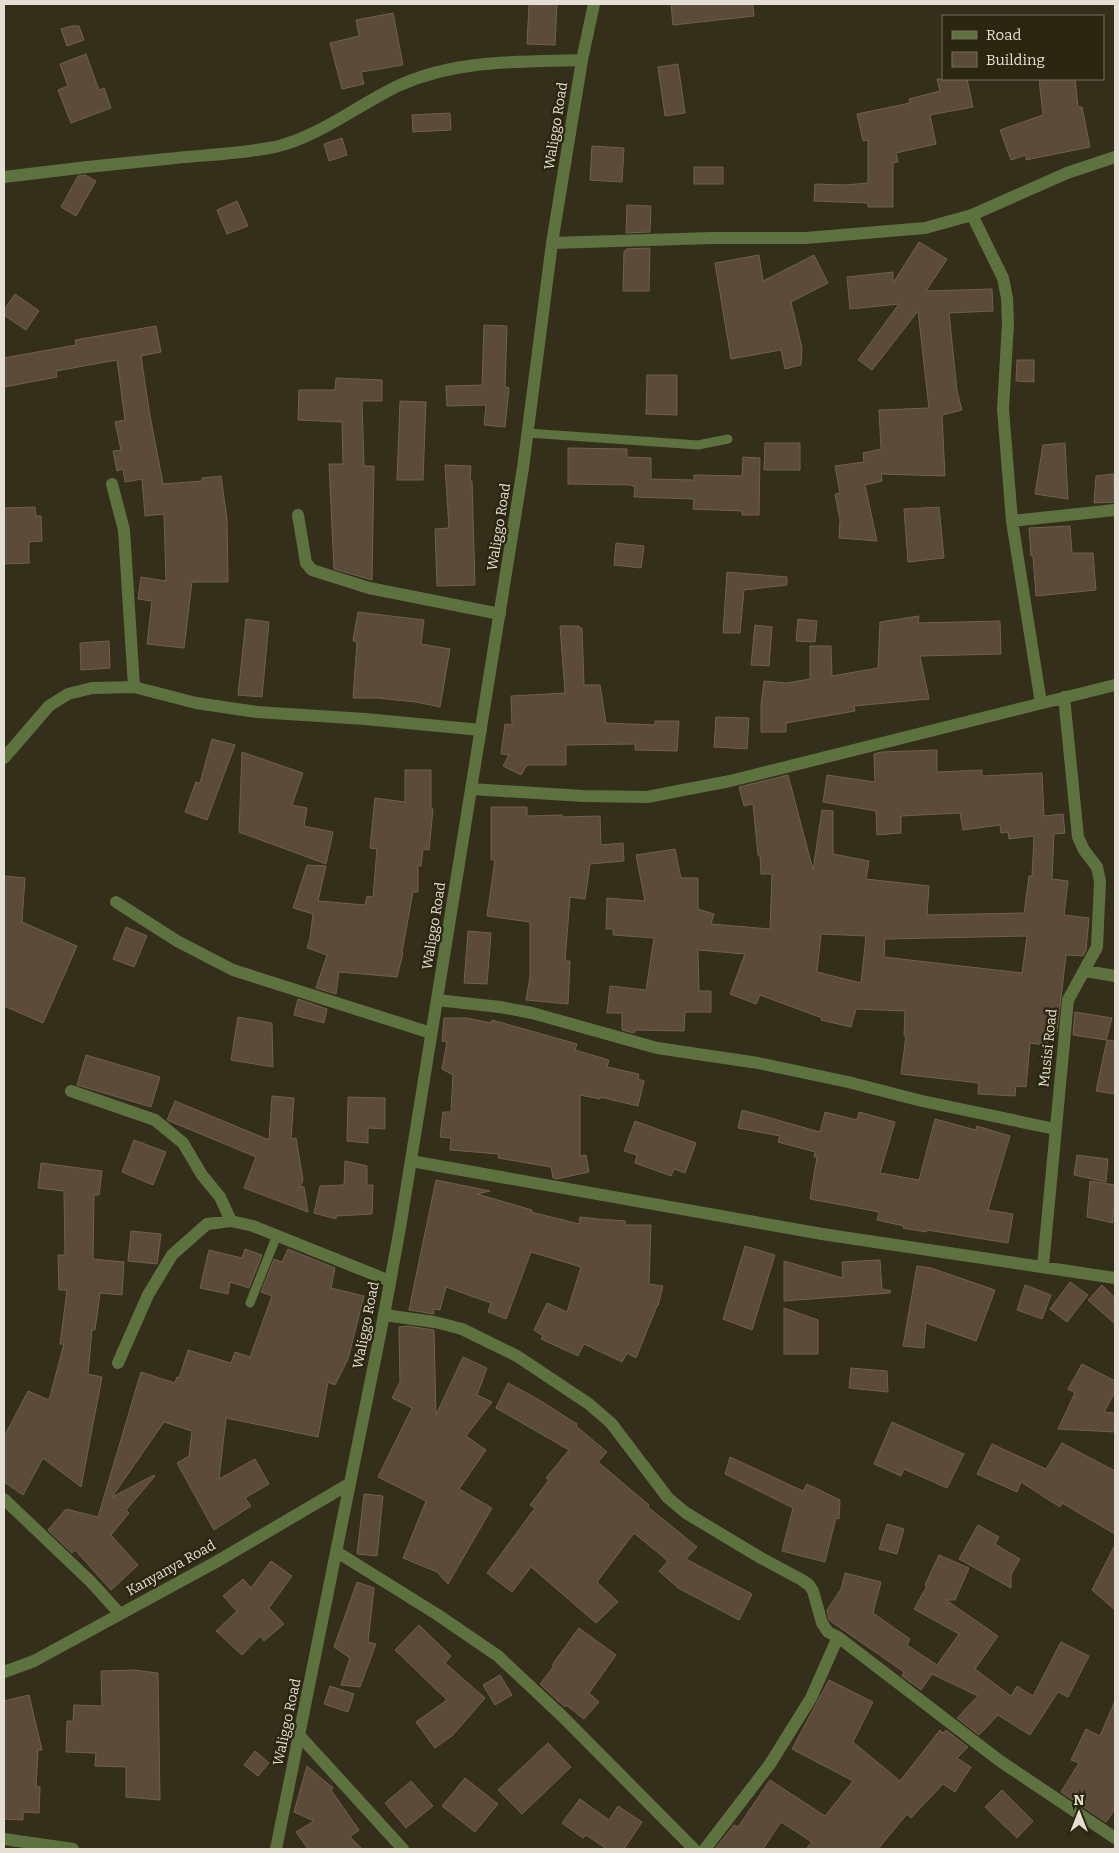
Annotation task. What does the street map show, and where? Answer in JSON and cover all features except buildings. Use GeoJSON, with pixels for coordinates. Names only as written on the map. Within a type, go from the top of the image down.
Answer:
{"type":"FeatureCollection","features":[{"type":"Feature","properties":{"kind":"street","name":"Waliggo Road"},"geometry":{"type":"LineString","coordinates":[[276,1849],[384,1315],[411,1161],[528,433],[552,243],[582,60],[594,4]]}},
{"type":"Feature","properties":{"kind":"street"},"geometry":{"type":"LineString","coordinates":[[4,177],[78,167],[226,154],[276,146],[305,136],[400,85],[430,73],[501,62],[582,60]]}},
{"type":"Feature","properties":{"kind":"street"},"geometry":{"type":"LineString","coordinates":[[552,243],[712,238],[806,238],[924,228],[972,215],[1068,173],[1115,157]]}},
{"type":"Feature","properties":{"kind":"street"},"geometry":{"type":"LineString","coordinates":[[972,215],[1003,278],[1007,298],[1008,323],[1003,409],[1012,521],[1041,703]]}},
{"type":"Feature","properties":{"kind":"street"},"geometry":{"type":"LineString","coordinates":[[112,484],[124,530],[134,686]]}},
{"type":"Feature","properties":{"kind":"street"},"geometry":{"type":"LineString","coordinates":[[1012,521],[1115,510]]}},
{"type":"Feature","properties":{"kind":"street"},"geometry":{"type":"LineString","coordinates":[[298,515],[306,563],[312,570],[369,588],[500,614]]}},
{"type":"Feature","properties":{"kind":"street"},"geometry":{"type":"LineString","coordinates":[[472,789],[583,796],[648,797],[739,778],[1115,685]]}},
{"type":"Feature","properties":{"kind":"street"},"geometry":{"type":"LineString","coordinates":[[4,758],[49,706],[68,694],[92,688],[134,686],[196,703],[257,712],[366,719],[481,730]]}},
{"type":"Feature","properties":{"kind":"street","name":"Musisi Road"},"geometry":{"type":"LineString","coordinates":[[1043,1266],[1068,1000],[1098,947],[1100,881],[1098,867],[1084,850],[1078,837],[1064,697]]}},
{"type":"Feature","properties":{"kind":"street"},"geometry":{"type":"LineString","coordinates":[[116,902],[177,941],[233,970],[431,1033]]}},
{"type":"Feature","properties":{"kind":"street"},"geometry":{"type":"LineString","coordinates":[[1085,971],[1115,976]]}},
{"type":"Feature","properties":{"kind":"street"},"geometry":{"type":"LineString","coordinates":[[436,1000],[532,1014],[657,1048],[758,1063],[848,1082],[922,1101],[1055,1129]]}},
{"type":"Feature","properties":{"kind":"street"},"geometry":{"type":"LineString","coordinates":[[71,1091],[154,1120],[183,1143],[202,1175],[220,1197],[231,1221]]}},
{"type":"Feature","properties":{"kind":"street"},"geometry":{"type":"LineString","coordinates":[[411,1161],[822,1234],[1115,1278]]}},
{"type":"Feature","properties":{"kind":"street"},"geometry":{"type":"LineString","coordinates":[[118,1363],[148,1295],[172,1255],[207,1224],[231,1221],[253,1226],[390,1281]]}},
{"type":"Feature","properties":{"kind":"street"},"geometry":{"type":"LineString","coordinates":[[384,1315],[435,1322],[462,1330],[518,1356],[588,1404],[611,1423],[668,1498],[686,1513],[802,1580],[809,1586],[813,1591],[822,1623],[828,1632],[838,1637],[1000,1761],[1115,1838]]}},
{"type":"Feature","properties":{"kind":"street","name":"Kanyanya Road"},"geometry":{"type":"LineString","coordinates":[[4,1672],[34,1661],[216,1562],[350,1484]]}},
{"type":"Feature","properties":{"kind":"street"},"geometry":{"type":"LineString","coordinates":[[4,1499],[91,1582],[120,1614]]}},
{"type":"Feature","properties":{"kind":"street"},"geometry":{"type":"LineString","coordinates":[[337,1552],[438,1614],[498,1656],[562,1716],[694,1849]]}},
{"type":"Feature","properties":{"kind":"street"},"geometry":{"type":"LineString","coordinates":[[705,1849],[770,1764],[811,1698],[838,1637]]}},
{"type":"Feature","properties":{"kind":"street"},"geometry":{"type":"LineString","coordinates":[[299,1735],[404,1849]]}},
{"type":"Feature","properties":{"kind":"street"},"geometry":{"type":"LineString","coordinates":[[4,1839],[73,1849]]}},
{"type":"Feature","properties":{"kind":"lane"},"geometry":{"type":"LineString","coordinates":[[528,433],[698,444],[728,438]]}},
{"type":"Feature","properties":{"kind":"lane"},"geometry":{"type":"LineString","coordinates":[[250,1303],[276,1235]]}}]}
